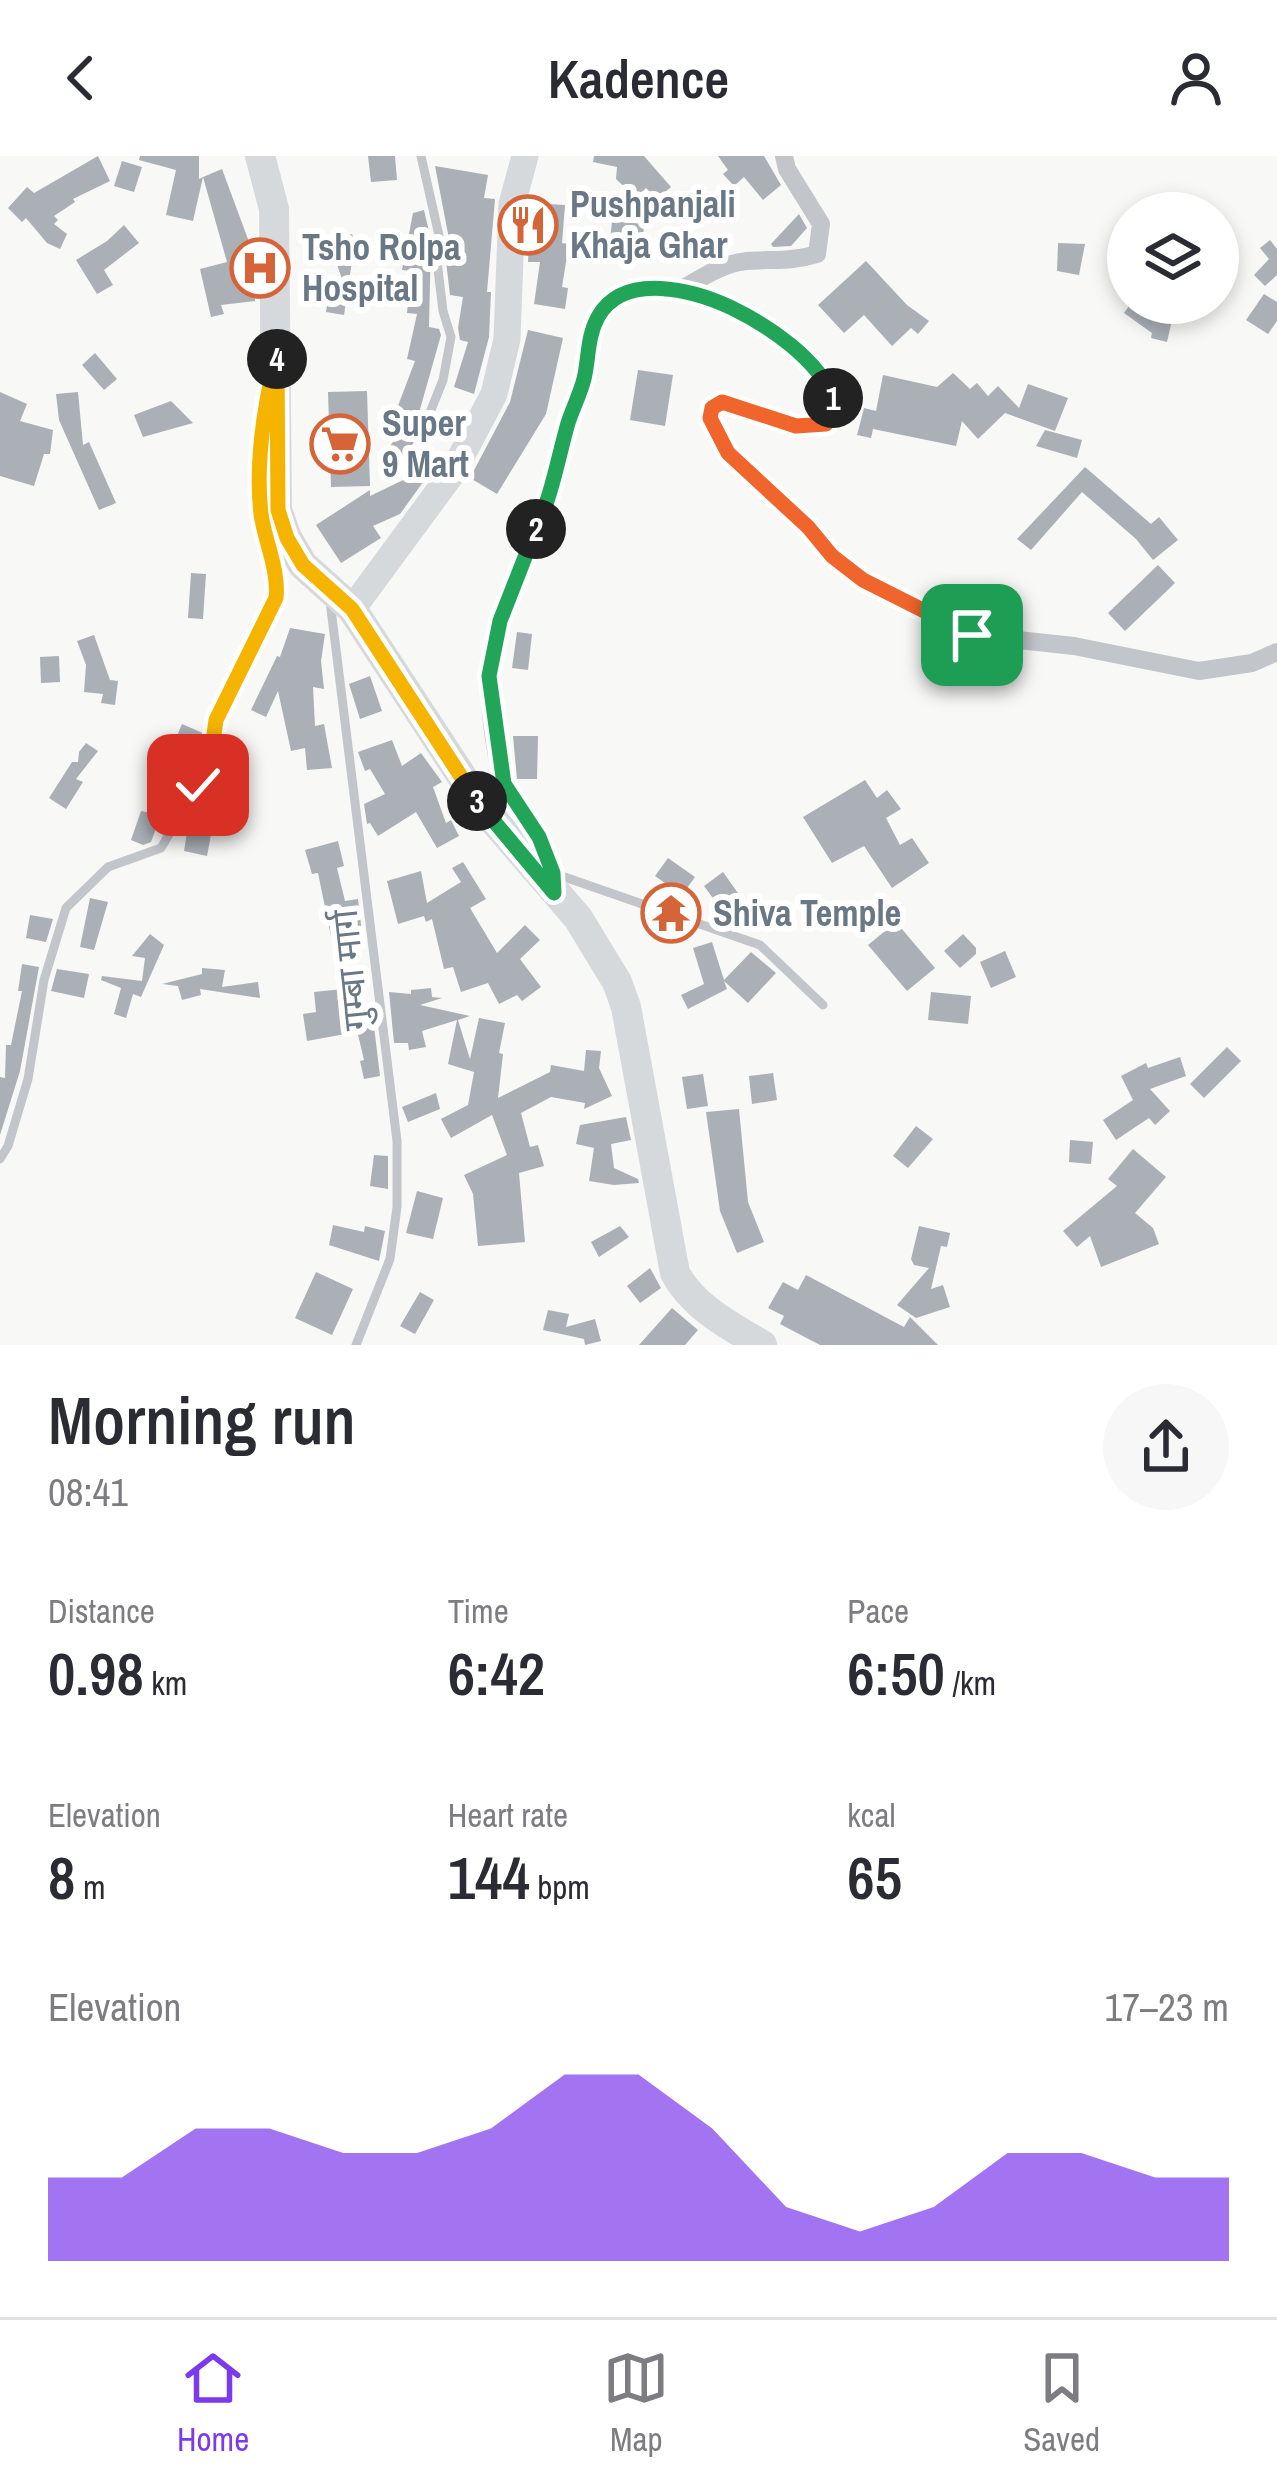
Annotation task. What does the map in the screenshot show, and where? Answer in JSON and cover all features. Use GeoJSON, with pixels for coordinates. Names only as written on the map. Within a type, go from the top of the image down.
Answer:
{"type":"FeatureCollection","features":[{"type":"Feature","properties":{"kind":"main road"},"geometry":{"type":"LineString","coordinates":[[260,156],[274,209],[278,510],[287,538],[303,565],[352,609],[482,807],[553,883],[601,952],[626,1007],[675,1273],[711,1313],[763,1345]]}},
{"type":"Feature","properties":{"kind":"main road"},"geometry":{"type":"LineString","coordinates":[[352,609],[453,472],[494,394],[506,339],[512,204],[525,156]]}},
{"type":"Feature","properties":{"kind":"street"},"geometry":{"type":"LineString","coordinates":[[682,290],[717,269],[747,261],[791,262],[817,254],[821,224],[784,156]]}},
{"type":"Feature","properties":{"kind":"street"},"geometry":{"type":"LineString","coordinates":[[553,883],[539,837],[504,784],[489,676],[500,621],[544,512],[597,319],[610,300],[631,292],[682,290],[751,319],[824,377],[836,412],[826,424],[796,426],[722,402],[712,408],[710,418],[728,453],[808,527],[832,556],[863,580],[972,635],[994,640],[1074,646],[1199,671],[1252,663],[1277,652]]}},
{"type":"Feature","properties":{"kind":"lane"},"geometry":{"type":"LineString","coordinates":[[421,156],[440,240],[442,311],[451,337],[443,380],[425,424]]}},
{"type":"Feature","properties":{"kind":"lane"},"geometry":{"type":"LineString","coordinates":[[0,1159],[28,1078],[44,980],[66,908],[108,867],[161,848],[198,785],[211,756],[216,720],[276,598],[278,583],[257,480],[267,392],[277,354]]}},
{"type":"Feature","properties":{"kind":"lane","name":"गुम्बा मार्ग"},"geometry":{"type":"LineString","coordinates":[[328,584],[397,1141],[391,1258],[356,1345]]}},
{"type":"Feature","properties":{"kind":"lane"},"geometry":{"type":"LineString","coordinates":[[553,883],[760,945],[823,1005]]}},
{"type":"Feature","properties":{"kind":"building"},"geometry":{"type":"Polygon","coordinates":[[[98,156],[110,181],[73,199],[54,216],[58,220],[54,224],[67,234],[60,249],[8,208],[27,187],[34,193],[98,156]]]}},
{"type":"Feature","properties":{"kind":"building"},"geometry":{"type":"Polygon","coordinates":[[[140,156],[199,156],[199,179],[203,177],[193,221],[166,215],[176,170],[139,160],[140,156]]]}},
{"type":"Feature","properties":{"kind":"building"},"geometry":{"type":"Polygon","coordinates":[[[368,156],[395,156],[397,180],[371,182],[368,156]]]}},
{"type":"Feature","properties":{"kind":"building"},"geometry":{"type":"Polygon","coordinates":[[[594,156],[644,156],[671,187],[657,199],[646,188],[636,198],[616,179],[617,167],[593,162],[594,156]]]}},
{"type":"Feature","properties":{"kind":"building"},"geometry":{"type":"Polygon","coordinates":[[[718,156],[764,156],[781,185],[763,200],[744,177],[734,186],[723,174],[728,170],[718,156]]]}},
{"type":"Feature","properties":{"kind":"building"},"geometry":{"type":"Polygon","coordinates":[[[122,161],[142,167],[134,192],[114,186],[122,161]]]}},
{"type":"Feature","properties":{"kind":"building"},"geometry":{"type":"Polygon","coordinates":[[[435,166],[488,175],[484,198],[495,199],[487,292],[491,292],[489,337],[474,394],[454,387],[468,342],[460,340],[458,328],[463,297],[450,295],[449,239],[435,166]]]}},
{"type":"Feature","properties":{"kind":"building"},"geometry":{"type":"Polygon","coordinates":[[[222,169],[255,258],[255,301],[221,305],[224,314],[211,317],[200,269],[227,262],[203,177],[222,169]]]}},
{"type":"Feature","properties":{"kind":"building"},"geometry":{"type":"Polygon","coordinates":[[[531,203],[565,205],[562,243],[569,244],[562,287],[568,288],[565,309],[534,304],[540,262],[528,262],[531,203]]]}},
{"type":"Feature","properties":{"kind":"building"},"geometry":{"type":"Polygon","coordinates":[[[424,210],[431,240],[429,327],[439,329],[441,335],[415,427],[393,419],[415,361],[407,359],[417,314],[407,313],[411,271],[402,270],[413,213],[424,210]]]}},
{"type":"Feature","properties":{"kind":"building"},"geometry":{"type":"Polygon","coordinates":[[[799,214],[807,228],[791,246],[773,247],[771,244],[799,214]]]}},
{"type":"Feature","properties":{"kind":"building"},"geometry":{"type":"Polygon","coordinates":[[[612,221],[644,224],[642,256],[609,253],[612,221]]]}},
{"type":"Feature","properties":{"kind":"building"},"geometry":{"type":"Polygon","coordinates":[[[124,225],[139,243],[104,270],[113,285],[97,294],[76,260],[124,225]]]}},
{"type":"Feature","properties":{"kind":"building"},"geometry":{"type":"Polygon","coordinates":[[[352,234],[360,258],[352,261],[344,315],[326,312],[332,277],[342,279],[329,242],[352,234]]]}},
{"type":"Feature","properties":{"kind":"building"},"geometry":{"type":"Polygon","coordinates":[[[1270,240],[1277,249],[1277,275],[1265,286],[1254,275],[1269,259],[1260,248],[1270,240]]]}},
{"type":"Feature","properties":{"kind":"building"},"geometry":{"type":"Polygon","coordinates":[[[1058,243],[1085,244],[1079,275],[1057,271],[1058,243]]]}},
{"type":"Feature","properties":{"kind":"building"},"geometry":{"type":"Polygon","coordinates":[[[866,261],[929,321],[918,334],[911,328],[892,346],[864,315],[844,333],[818,305],[866,261]]]}},
{"type":"Feature","properties":{"kind":"building"},"geometry":{"type":"Polygon","coordinates":[[[1264,294],[1277,302],[1277,321],[1268,334],[1246,320],[1264,294]]]}},
{"type":"Feature","properties":{"kind":"building"},"geometry":{"type":"Polygon","coordinates":[[[1139,324],[1171,324],[1167,342],[1151,338],[1152,333],[1139,324]]]}},
{"type":"Feature","properties":{"kind":"building"},"geometry":{"type":"Polygon","coordinates":[[[528,330],[563,338],[546,414],[497,494],[470,478],[510,402],[528,330]]]}},
{"type":"Feature","properties":{"kind":"building"},"geometry":{"type":"Polygon","coordinates":[[[95,353],[117,379],[104,390],[82,365],[95,353]]]}},
{"type":"Feature","properties":{"kind":"building"},"geometry":{"type":"Polygon","coordinates":[[[638,370],[673,375],[665,426],[630,420],[638,370]]]}},
{"type":"Feature","properties":{"kind":"building"},"geometry":{"type":"Polygon","coordinates":[[[953,373],[970,389],[977,383],[988,396],[998,386],[1019,408],[1028,384],[1068,398],[1055,431],[1005,413],[978,439],[962,421],[956,446],[873,429],[871,438],[857,435],[864,408],[876,411],[883,375],[937,387],[953,373]]]}},
{"type":"Feature","properties":{"kind":"building"},"geometry":{"type":"Polygon","coordinates":[[[367,391],[370,486],[331,487],[328,392],[367,391]]]}},
{"type":"Feature","properties":{"kind":"building"},"geometry":{"type":"Polygon","coordinates":[[[0,392],[27,404],[20,421],[53,430],[50,454],[44,454],[34,486],[0,476],[0,392]]]}},
{"type":"Feature","properties":{"kind":"building"},"geometry":{"type":"Polygon","coordinates":[[[78,392],[83,445],[89,442],[116,503],[99,510],[59,420],[56,394],[78,392]]]}},
{"type":"Feature","properties":{"kind":"building"},"geometry":{"type":"Polygon","coordinates":[[[171,401],[193,423],[143,437],[134,415],[171,401]]]}},
{"type":"Feature","properties":{"kind":"building"},"geometry":{"type":"Polygon","coordinates":[[[405,426],[417,436],[403,462],[387,450],[405,426]]]}},
{"type":"Feature","properties":{"kind":"building"},"geometry":{"type":"Polygon","coordinates":[[[1045,430],[1082,440],[1077,458],[1036,446],[1045,430]]]}},
{"type":"Feature","properties":{"kind":"building"},"geometry":{"type":"Polygon","coordinates":[[[1085,467],[1151,524],[1159,517],[1178,540],[1153,560],[1082,492],[1031,550],[1017,539],[1085,467]]]}},
{"type":"Feature","properties":{"kind":"building"},"geometry":{"type":"Polygon","coordinates":[[[422,471],[426,478],[400,514],[373,526],[381,538],[341,563],[316,525],[370,490],[370,496],[422,471]]]}},
{"type":"Feature","properties":{"kind":"building"},"geometry":{"type":"Polygon","coordinates":[[[1158,565],[1175,583],[1125,631],[1108,613],[1158,565]]]}},
{"type":"Feature","properties":{"kind":"building"},"geometry":{"type":"Polygon","coordinates":[[[191,573],[206,574],[203,619],[188,618],[191,573]]]}},
{"type":"Feature","properties":{"kind":"building"},"geometry":{"type":"Polygon","coordinates":[[[290,628],[325,634],[324,689],[313,687],[315,726],[324,724],[332,768],[307,770],[305,748],[291,751],[278,691],[266,717],[251,710],[290,628]]]}},
{"type":"Feature","properties":{"kind":"building"},"geometry":{"type":"Polygon","coordinates":[[[517,632],[532,634],[528,670],[512,668],[517,632]]]}},
{"type":"Feature","properties":{"kind":"building"},"geometry":{"type":"Polygon","coordinates":[[[94,635],[110,680],[118,681],[115,705],[101,703],[103,694],[84,692],[86,665],[77,641],[94,635]]]}},
{"type":"Feature","properties":{"kind":"building"},"geometry":{"type":"Polygon","coordinates":[[[59,656],[60,682],[41,683],[40,657],[59,656]]]}},
{"type":"Feature","properties":{"kind":"building"},"geometry":{"type":"Polygon","coordinates":[[[370,676],[382,711],[360,719],[349,684],[370,676]]]}},
{"type":"Feature","properties":{"kind":"building"},"geometry":{"type":"Polygon","coordinates":[[[182,724],[205,734],[193,768],[168,757],[182,724]]]}},
{"type":"Feature","properties":{"kind":"building"},"geometry":{"type":"Polygon","coordinates":[[[513,736],[538,736],[537,779],[517,779],[513,736]]]}},
{"type":"Feature","properties":{"kind":"building"},"geometry":{"type":"Polygon","coordinates":[[[392,740],[402,766],[421,753],[442,782],[433,787],[446,823],[451,820],[459,836],[437,848],[416,812],[378,836],[367,824],[364,804],[385,794],[370,769],[365,771],[358,752],[392,740]]]}},
{"type":"Feature","properties":{"kind":"building"},"geometry":{"type":"Polygon","coordinates":[[[86,743],[98,751],[76,779],[83,782],[66,809],[49,798],[72,762],[78,762],[86,743]]]}},
{"type":"Feature","properties":{"kind":"building"},"geometry":{"type":"Polygon","coordinates":[[[865,780],[877,798],[887,790],[901,809],[886,818],[900,845],[912,838],[929,863],[892,888],[864,846],[832,863],[803,817],[865,780]]]}},
{"type":"Feature","properties":{"kind":"building"},"geometry":{"type":"Polygon","coordinates":[[[141,811],[161,815],[151,842],[143,845],[131,840],[141,811]]]}},
{"type":"Feature","properties":{"kind":"building"},"geometry":{"type":"Polygon","coordinates":[[[189,820],[213,824],[207,856],[184,851],[189,820]]]}},
{"type":"Feature","properties":{"kind":"building"},"geometry":{"type":"Polygon","coordinates":[[[338,841],[344,866],[337,868],[345,901],[358,899],[363,941],[333,946],[318,873],[312,874],[305,850],[338,841]]]}},
{"type":"Feature","properties":{"kind":"building"},"geometry":{"type":"Polygon","coordinates":[[[668,858],[695,877],[682,895],[655,876],[668,858]]]}},
{"type":"Feature","properties":{"kind":"building"},"geometry":{"type":"Polygon","coordinates":[[[463,862],[486,899],[470,908],[497,953],[525,925],[540,940],[520,959],[541,987],[522,1001],[517,995],[499,1004],[488,983],[461,992],[453,967],[444,969],[432,919],[426,922],[424,916],[398,924],[387,881],[421,871],[427,903],[461,882],[452,868],[463,862]]]}},
{"type":"Feature","properties":{"kind":"building"},"geometry":{"type":"Polygon","coordinates":[[[723,872],[750,910],[731,923],[704,886],[723,872]]]}},
{"type":"Feature","properties":{"kind":"building"},"geometry":{"type":"Polygon","coordinates":[[[90,898],[108,902],[94,950],[80,947],[90,898]]]}},
{"type":"Feature","properties":{"kind":"building"},"geometry":{"type":"Polygon","coordinates":[[[30,915],[53,919],[46,942],[26,938],[30,915]]]}},
{"type":"Feature","properties":{"kind":"building"},"geometry":{"type":"Polygon","coordinates":[[[896,922],[935,968],[907,991],[868,945],[896,922]]]}},
{"type":"Feature","properties":{"kind":"building"},"geometry":{"type":"Polygon","coordinates":[[[150,934],[164,945],[141,997],[133,994],[126,1018],[114,1014],[121,988],[101,980],[102,976],[142,981],[145,958],[132,956],[150,934]]]}},
{"type":"Feature","properties":{"kind":"building"},"geometry":{"type":"Polygon","coordinates":[[[963,934],[976,954],[960,968],[944,951],[963,934]]]}},
{"type":"Feature","properties":{"kind":"building"},"geometry":{"type":"Polygon","coordinates":[[[712,942],[724,980],[751,952],[776,973],[748,1003],[724,981],[727,989],[688,1009],[681,995],[704,984],[693,948],[712,942]]]}},
{"type":"Feature","properties":{"kind":"building"},"geometry":{"type":"Polygon","coordinates":[[[1005,951],[1016,977],[991,988],[980,962],[1005,951]]]}},
{"type":"Feature","properties":{"kind":"building"},"geometry":{"type":"Polygon","coordinates":[[[22,964],[39,967],[20,1071],[0,1135],[0,1077],[5,1078],[6,1045],[11,1045],[22,991],[18,991],[22,964]]]}},
{"type":"Feature","properties":{"kind":"building"},"geometry":{"type":"Polygon","coordinates":[[[202,968],[225,970],[222,987],[258,982],[260,998],[200,989],[201,995],[182,1000],[178,986],[162,984],[202,974],[202,968]]]}},
{"type":"Feature","properties":{"kind":"building"},"geometry":{"type":"Polygon","coordinates":[[[57,969],[89,974],[84,998],[51,991],[57,969]]]}},
{"type":"Feature","properties":{"kind":"building"},"geometry":{"type":"Polygon","coordinates":[[[431,988],[432,997],[442,998],[420,1005],[470,1016],[458,1020],[470,1059],[479,1018],[505,1023],[498,1098],[550,1072],[551,1065],[584,1071],[586,1050],[601,1051],[599,1068],[612,1096],[584,1109],[585,1103],[551,1097],[521,1113],[530,1147],[538,1145],[544,1166],[519,1173],[525,1242],[478,1246],[473,1194],[464,1175],[507,1155],[492,1115],[451,1138],[441,1119],[468,1105],[474,1072],[448,1064],[457,1020],[422,1031],[426,1047],[409,1050],[408,1043],[394,1043],[389,992],[411,994],[411,990],[431,988]]]}},
{"type":"Feature","properties":{"kind":"building"},"geometry":{"type":"Polygon","coordinates":[[[343,989],[356,1032],[307,1041],[303,1014],[316,1012],[314,992],[343,989]]]}},
{"type":"Feature","properties":{"kind":"building"},"geometry":{"type":"Polygon","coordinates":[[[931,992],[971,996],[968,1024],[928,1020],[931,992]]]}},
{"type":"Feature","properties":{"kind":"building"},"geometry":{"type":"Polygon","coordinates":[[[373,1018],[380,1076],[364,1079],[355,1022],[373,1018]]]}},
{"type":"Feature","properties":{"kind":"building"},"geometry":{"type":"Polygon","coordinates":[[[1227,1047],[1241,1061],[1204,1098],[1190,1084],[1227,1047]]]}},
{"type":"Feature","properties":{"kind":"building"},"geometry":{"type":"Polygon","coordinates":[[[1180,1057],[1186,1076],[1150,1089],[1170,1111],[1155,1125],[1149,1118],[1116,1140],[1103,1120],[1133,1100],[1121,1076],[1146,1063],[1148,1068],[1180,1057]]]}},
{"type":"Feature","properties":{"kind":"building"},"geometry":{"type":"Polygon","coordinates":[[[773,1073],[777,1100],[752,1104],[749,1076],[773,1073]]]}},
{"type":"Feature","properties":{"kind":"building"},"geometry":{"type":"Polygon","coordinates":[[[703,1074],[708,1106],[687,1109],[682,1077],[703,1074]]]}},
{"type":"Feature","properties":{"kind":"building"},"geometry":{"type":"Polygon","coordinates":[[[436,1093],[440,1109],[408,1122],[402,1107],[436,1093]]]}},
{"type":"Feature","properties":{"kind":"building"},"geometry":{"type":"Polygon","coordinates":[[[739,1109],[748,1202],[764,1242],[737,1253],[720,1211],[706,1112],[739,1109]]]}},
{"type":"Feature","properties":{"kind":"building"},"geometry":{"type":"Polygon","coordinates":[[[626,1117],[631,1140],[611,1144],[614,1168],[639,1183],[589,1181],[594,1148],[576,1144],[580,1125],[626,1117]]]}},
{"type":"Feature","properties":{"kind":"building"},"geometry":{"type":"Polygon","coordinates":[[[916,1126],[933,1139],[908,1168],[893,1156],[916,1126]]]}},
{"type":"Feature","properties":{"kind":"building"},"geometry":{"type":"Polygon","coordinates":[[[1070,1140],[1093,1142],[1091,1164],[1069,1162],[1070,1140]]]}},
{"type":"Feature","properties":{"kind":"building"},"geometry":{"type":"Polygon","coordinates":[[[1133,1149],[1166,1177],[1135,1213],[1153,1228],[1159,1244],[1101,1267],[1090,1236],[1077,1247],[1063,1231],[1117,1186],[1108,1179],[1133,1149]]]}},
{"type":"Feature","properties":{"kind":"building"},"geometry":{"type":"Polygon","coordinates":[[[374,1155],[388,1156],[388,1189],[370,1186],[374,1155]]]}},
{"type":"Feature","properties":{"kind":"building"},"geometry":{"type":"Polygon","coordinates":[[[417,1191],[443,1198],[433,1239],[406,1233],[417,1191]]]}},
{"type":"Feature","properties":{"kind":"building"},"geometry":{"type":"Polygon","coordinates":[[[333,1225],[385,1231],[379,1261],[329,1245],[333,1225]]]}},
{"type":"Feature","properties":{"kind":"building"},"geometry":{"type":"Polygon","coordinates":[[[620,1226],[629,1237],[599,1257],[591,1242],[620,1226]]]}},
{"type":"Feature","properties":{"kind":"building"},"geometry":{"type":"Polygon","coordinates":[[[919,1226],[950,1233],[947,1247],[941,1246],[931,1289],[943,1285],[950,1307],[916,1318],[897,1305],[929,1268],[914,1265],[911,1259],[919,1226]]]}},
{"type":"Feature","properties":{"kind":"building"},"geometry":{"type":"Polygon","coordinates":[[[650,1268],[661,1288],[640,1303],[627,1286],[650,1268]]]}},
{"type":"Feature","properties":{"kind":"building"},"geometry":{"type":"Polygon","coordinates":[[[316,1272],[353,1289],[332,1335],[295,1318],[316,1272]]]}},
{"type":"Feature","properties":{"kind":"building"},"geometry":{"type":"Polygon","coordinates":[[[806,1275],[904,1327],[910,1317],[938,1345],[820,1345],[780,1324],[784,1316],[768,1308],[783,1282],[798,1290],[806,1275]]]}},
{"type":"Feature","properties":{"kind":"building"},"geometry":{"type":"Polygon","coordinates":[[[420,1292],[434,1300],[415,1334],[400,1326],[420,1292]]]}},
{"type":"Feature","properties":{"kind":"building"},"geometry":{"type":"Polygon","coordinates":[[[672,1308],[698,1330],[685,1345],[639,1345],[672,1308]]]}},
{"type":"Feature","properties":{"kind":"building"},"geometry":{"type":"Polygon","coordinates":[[[548,1310],[569,1314],[566,1327],[595,1319],[601,1341],[585,1345],[584,1339],[543,1330],[548,1310]]]}},
{"type":"Feature","properties":{"kind":"place","name":"Pushpanjali Khaja Ghar"},"geometry":{"type":"Point","coordinates":[528,225]}},
{"type":"Feature","properties":{"kind":"place","name":"Tsho Rolpa Hospital"},"geometry":{"type":"Point","coordinates":[260,268]}},
{"type":"Feature","properties":{"kind":"place","name":"Super 9 Mart"},"geometry":{"type":"Point","coordinates":[340,444]}},
{"type":"Feature","properties":{"kind":"place","name":"Shiva Temple"},"geometry":{"type":"Point","coordinates":[671,913]}},
{"type":"Feature","properties":{"kind":"route"},"geometry":{"type":"LineString","coordinates":[[198,785],[211,756],[216,720],[276,598],[278,583],[257,480],[267,392],[277,354],[278,510],[287,538],[303,565],[352,609],[482,807],[554,893],[553,873],[539,837],[504,784],[489,676],[500,621],[544,512],[584,379],[589,342],[610,300],[659,289],[682,290],[713,300],[778,337],[824,377],[836,412],[826,424],[796,426],[722,402],[712,408],[710,418],[717,435],[728,453],[808,527],[832,556],[863,580],[972,635]]}}]}
